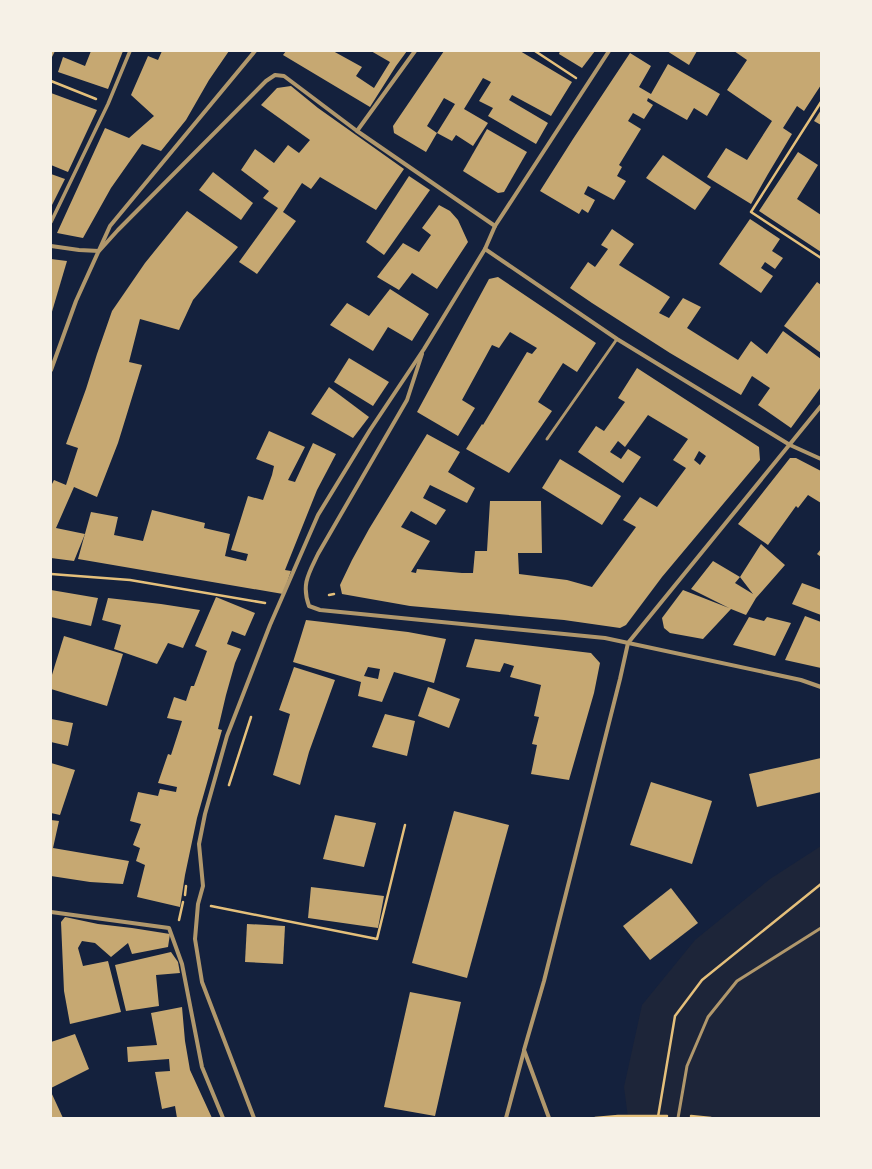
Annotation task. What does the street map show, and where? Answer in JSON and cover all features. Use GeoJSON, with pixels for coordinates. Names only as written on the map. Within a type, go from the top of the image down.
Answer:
{"type":"FeatureCollection","features":[{"type":"Feature","properties":{"kind":"street"},"geometry":{"type":"LineString","coordinates":[[51,222],[108,104],[130,51]]}},
{"type":"Feature","properties":{"kind":"street"},"geometry":{"type":"LineString","coordinates":[[51,370],[76,301],[110,226],[256,51]]}},
{"type":"Feature","properties":{"kind":"street"},"geometry":{"type":"LineString","coordinates":[[357,131],[415,51]]}},
{"type":"Feature","properties":{"kind":"street"},"geometry":{"type":"LineString","coordinates":[[254,1118],[202,982],[195,939],[198,904],[203,886],[200,844],[205,814],[227,736],[270,625],[318,515],[485,249],[495,226],[609,51]]}},
{"type":"Feature","properties":{"kind":"street"},"geometry":{"type":"LineString","coordinates":[[99,251],[266,80],[275,75],[284,76],[357,131],[495,226]]}},
{"type":"Feature","properties":{"kind":"street"},"geometry":{"type":"LineString","coordinates":[[51,246],[99,251]]}},
{"type":"Feature","properties":{"kind":"street"},"geometry":{"type":"LineString","coordinates":[[485,249],[617,339],[790,445],[821,459]]}},
{"type":"Feature","properties":{"kind":"street"},"geometry":{"type":"LineString","coordinates":[[424,348],[407,400],[322,547],[306,578],[305,596],[309,606],[320,610],[605,638],[801,680],[821,687]]}},
{"type":"Feature","properties":{"kind":"street"},"geometry":{"type":"LineString","coordinates":[[506,1118],[548,966],[628,643],[821,406]]}},
{"type":"Feature","properties":{"kind":"street"},"geometry":{"type":"LineString","coordinates":[[51,912],[169,928],[182,964],[202,1067],[223,1118]]}},
{"type":"Feature","properties":{"kind":"street"},"geometry":{"type":"LineString","coordinates":[[524,1050],[549,1118]]}},
{"type":"Feature","properties":{"kind":"lane"},"geometry":{"type":"LineString","coordinates":[[547,439],[617,339]]}},
{"type":"Feature","properties":{"kind":"lane"},"geometry":{"type":"LineString","coordinates":[[679,1116],[686,1066],[708,1017],[737,980],[821,928]]}},
{"type":"Feature","properties":{"kind":"path"},"geometry":{"type":"LineString","coordinates":[[534,51],[586,85]]}},
{"type":"Feature","properties":{"kind":"path"},"geometry":{"type":"LineString","coordinates":[[51,81],[108,104]]}},
{"type":"Feature","properties":{"kind":"path"},"geometry":{"type":"LineString","coordinates":[[821,102],[751,212],[821,258]]}},
{"type":"Feature","properties":{"kind":"path"},"geometry":{"type":"LineString","coordinates":[[51,574],[130,580],[265,602]]}},
{"type":"Feature","properties":{"kind":"path"},"geometry":{"type":"LineString","coordinates":[[329,595],[334,594]]}},
{"type":"Feature","properties":{"kind":"path"},"geometry":{"type":"LineString","coordinates":[[227,791],[251,716]]}},
{"type":"Feature","properties":{"kind":"path"},"geometry":{"type":"LineString","coordinates":[[198,904],[377,939],[405,825]]}},
{"type":"Feature","properties":{"kind":"path"},"geometry":{"type":"LineString","coordinates":[[169,928],[177,929],[186,886]]}},
{"type":"Feature","properties":{"kind":"path"},"geometry":{"type":"LineString","coordinates":[[595,1118],[618,1116],[679,1116],[711,1118]]}},
{"type":"Feature","properties":{"kind":"shaded area"},"geometry":{"type":"Polygon","coordinates":[[[821,846],[821,1118],[628,1118],[624,1087],[642,1005],[695,940],[770,879],[821,846]]]}},
{"type":"Feature","properties":{"kind":"building"},"geometry":{"type":"Polygon","coordinates":[[[51,51],[55,51],[51,59],[51,51]]]}},
{"type":"Feature","properties":{"kind":"building"},"geometry":{"type":"Polygon","coordinates":[[[91,51],[123,51],[108,89],[58,72],[63,57],[85,66],[91,51]]]}},
{"type":"Feature","properties":{"kind":"building"},"geometry":{"type":"Polygon","coordinates":[[[162,51],[229,51],[209,80],[186,120],[161,151],[142,144],[111,188],[83,238],[57,233],[105,128],[129,138],[154,116],[131,95],[148,56],[158,60],[162,51]]]}},
{"type":"Feature","properties":{"kind":"building"},"geometry":{"type":"Polygon","coordinates":[[[286,51],[333,51],[362,67],[356,76],[374,88],[390,62],[371,51],[407,51],[370,107],[283,55],[286,51]]]}},
{"type":"Feature","properties":{"kind":"building"},"geometry":{"type":"Polygon","coordinates":[[[444,51],[520,51],[572,82],[551,116],[512,95],[509,100],[548,123],[536,144],[488,116],[493,108],[479,101],[491,82],[483,78],[464,109],[488,123],[473,146],[456,135],[452,141],[437,133],[426,152],[394,133],[393,126],[444,51]],[[444,98],[427,126],[437,133],[455,104],[444,98]]]}},
{"type":"Feature","properties":{"kind":"building"},"geometry":{"type":"Polygon","coordinates":[[[560,51],[595,51],[582,68],[559,54],[560,51]]]}},
{"type":"Feature","properties":{"kind":"building"},"geometry":{"type":"Polygon","coordinates":[[[667,51],[697,51],[689,65],[667,51]]]}},
{"type":"Feature","properties":{"kind":"building"},"geometry":{"type":"Polygon","coordinates":[[[734,51],[821,52],[821,85],[804,111],[797,106],[783,128],[792,134],[751,204],[707,177],[726,148],[747,160],[772,121],[727,90],[747,60],[734,51]]]}},
{"type":"Feature","properties":{"kind":"building"},"geometry":{"type":"Polygon","coordinates":[[[630,53],[651,66],[639,87],[651,94],[668,64],[720,94],[707,116],[694,108],[687,120],[648,98],[647,101],[653,105],[644,119],[633,113],[628,121],[641,129],[619,165],[622,167],[617,176],[626,181],[614,200],[588,186],[584,194],[595,200],[588,213],[582,209],[579,214],[540,191],[630,53]]]}},
{"type":"Feature","properties":{"kind":"building"},"geometry":{"type":"Polygon","coordinates":[[[291,86],[318,108],[404,169],[376,210],[320,177],[311,189],[302,183],[283,212],[296,221],[257,274],[239,262],[278,208],[263,198],[269,191],[241,170],[255,149],[274,163],[288,145],[299,153],[310,140],[261,105],[277,88],[291,86]]]}},
{"type":"Feature","properties":{"kind":"building"},"geometry":{"type":"Polygon","coordinates":[[[51,93],[97,110],[68,172],[51,165],[51,93]]]}},
{"type":"Feature","properties":{"kind":"building"},"geometry":{"type":"Polygon","coordinates":[[[821,110],[821,125],[814,121],[821,110]]]}},
{"type":"Feature","properties":{"kind":"building"},"geometry":{"type":"Polygon","coordinates":[[[487,129],[527,152],[504,192],[498,193],[463,171],[487,129]]]}},
{"type":"Feature","properties":{"kind":"building"},"geometry":{"type":"Polygon","coordinates":[[[798,152],[818,165],[797,199],[821,215],[821,252],[759,211],[798,152]]]}},
{"type":"Feature","properties":{"kind":"building"},"geometry":{"type":"Polygon","coordinates":[[[663,155],[711,187],[695,210],[646,178],[663,155]]]}},
{"type":"Feature","properties":{"kind":"building"},"geometry":{"type":"Polygon","coordinates":[[[213,172],[253,203],[241,220],[199,190],[213,172]]]}},
{"type":"Feature","properties":{"kind":"building"},"geometry":{"type":"Polygon","coordinates":[[[51,174],[65,179],[51,207],[51,174]]]}},
{"type":"Feature","properties":{"kind":"building"},"geometry":{"type":"Polygon","coordinates":[[[409,176],[430,190],[384,255],[366,242],[409,176]]]}},
{"type":"Feature","properties":{"kind":"building"},"geometry":{"type":"Polygon","coordinates":[[[439,205],[450,211],[458,220],[468,242],[437,289],[412,273],[399,290],[377,277],[403,243],[419,252],[431,235],[422,228],[439,205]]]}},
{"type":"Feature","properties":{"kind":"building"},"geometry":{"type":"Polygon","coordinates":[[[187,211],[238,247],[193,300],[179,330],[140,319],[129,362],[142,365],[118,443],[97,497],[74,487],[56,528],[85,534],[74,561],[51,558],[51,486],[54,480],[66,485],[78,448],[66,444],[112,311],[145,263],[187,211]]]}},
{"type":"Feature","properties":{"kind":"building"},"geometry":{"type":"Polygon","coordinates":[[[750,219],[780,239],[772,251],[783,258],[775,269],[765,262],[761,268],[773,276],[761,293],[719,264],[750,219]]]}},
{"type":"Feature","properties":{"kind":"building"},"geometry":{"type":"Polygon","coordinates":[[[612,229],[634,244],[619,265],[670,297],[659,313],[669,318],[683,298],[701,307],[687,328],[738,360],[751,341],[767,354],[783,331],[821,359],[821,387],[791,428],[758,405],[770,388],[752,376],[741,395],[670,353],[570,288],[588,262],[595,267],[608,249],[601,245],[612,229]]]}},
{"type":"Feature","properties":{"kind":"building"},"geometry":{"type":"Polygon","coordinates":[[[51,259],[67,261],[51,315],[51,259]]]}},
{"type":"Feature","properties":{"kind":"building"},"geometry":{"type":"Polygon","coordinates":[[[498,277],[596,343],[577,372],[563,363],[538,402],[552,411],[509,473],[466,449],[482,424],[483,425],[527,352],[532,354],[537,348],[510,332],[499,348],[492,345],[462,400],[475,408],[458,436],[417,412],[489,279],[498,277]]]}},
{"type":"Feature","properties":{"kind":"building"},"geometry":{"type":"Polygon","coordinates":[[[817,282],[821,285],[821,353],[784,326],[817,282]]]}},
{"type":"Feature","properties":{"kind":"building"},"geometry":{"type":"Polygon","coordinates":[[[390,289],[429,314],[412,341],[388,327],[373,351],[330,325],[347,303],[369,316],[390,289]]]}},
{"type":"Feature","properties":{"kind":"building"},"geometry":{"type":"Polygon","coordinates":[[[349,358],[389,382],[373,406],[334,382],[349,358]]]}},
{"type":"Feature","properties":{"kind":"building"},"geometry":{"type":"Polygon","coordinates":[[[637,368],[759,447],[760,460],[662,577],[626,625],[620,628],[564,620],[410,606],[342,594],[340,585],[352,560],[369,529],[427,434],[460,452],[448,472],[475,488],[467,503],[430,485],[423,498],[446,510],[436,525],[411,511],[401,527],[430,541],[411,572],[416,573],[417,569],[473,573],[475,551],[487,551],[490,501],[541,501],[542,553],[518,553],[519,574],[567,580],[592,587],[636,527],[623,520],[640,497],[657,507],[686,468],[673,460],[688,439],[648,415],[625,447],[618,441],[610,452],[621,459],[628,449],[641,457],[623,483],[578,452],[596,426],[604,431],[625,402],[618,398],[637,368]],[[699,451],[694,460],[700,465],[706,456],[699,451]]]}},
{"type":"Feature","properties":{"kind":"building"},"geometry":{"type":"Polygon","coordinates":[[[329,387],[369,417],[353,438],[311,414],[329,387]]]}},
{"type":"Feature","properties":{"kind":"building"},"geometry":{"type":"Polygon","coordinates":[[[269,431],[305,447],[288,480],[295,482],[313,443],[336,454],[317,490],[285,570],[291,571],[283,594],[78,559],[91,512],[118,517],[114,535],[143,541],[152,510],[205,523],[204,528],[230,534],[225,556],[246,561],[248,554],[231,550],[248,496],[263,500],[272,475],[274,466],[256,459],[269,431]]]}},
{"type":"Feature","properties":{"kind":"building"},"geometry":{"type":"Polygon","coordinates":[[[790,458],[796,458],[821,471],[821,503],[808,495],[798,508],[796,506],[768,545],[738,524],[790,458]]]}},
{"type":"Feature","properties":{"kind":"building"},"geometry":{"type":"Polygon","coordinates":[[[560,459],[621,496],[602,525],[542,488],[560,459]]]}},
{"type":"Feature","properties":{"kind":"building"},"geometry":{"type":"Polygon","coordinates":[[[761,544],[785,565],[756,598],[746,615],[731,609],[703,639],[670,633],[664,628],[662,618],[683,590],[729,608],[691,589],[713,561],[740,577],[761,544]],[[740,577],[735,583],[753,594],[740,577]]]}},
{"type":"Feature","properties":{"kind":"building"},"geometry":{"type":"Polygon","coordinates":[[[821,549],[821,557],[817,554],[821,549]]]}},
{"type":"Feature","properties":{"kind":"building"},"geometry":{"type":"Polygon","coordinates":[[[802,583],[821,590],[821,615],[792,604],[802,583]]]}},
{"type":"Feature","properties":{"kind":"building"},"geometry":{"type":"Polygon","coordinates":[[[51,590],[98,598],[91,626],[51,617],[51,590]]]}},
{"type":"Feature","properties":{"kind":"building"},"geometry":{"type":"Polygon","coordinates":[[[216,597],[255,613],[245,636],[232,631],[227,644],[241,649],[235,663],[226,695],[218,729],[222,730],[197,818],[180,907],[137,897],[145,865],[136,861],[140,848],[133,845],[141,824],[130,821],[138,792],[158,796],[160,789],[176,792],[177,787],[158,783],[168,754],[171,755],[182,721],[167,718],[174,697],[186,701],[191,686],[194,686],[207,651],[195,646],[216,597]]]}},
{"type":"Feature","properties":{"kind":"building"},"geometry":{"type":"Polygon","coordinates":[[[108,598],[200,610],[183,648],[168,643],[157,664],[114,649],[121,625],[102,620],[108,598]]]}},
{"type":"Feature","properties":{"kind":"building"},"geometry":{"type":"Polygon","coordinates":[[[805,616],[821,622],[821,668],[785,660],[805,616]]]}},
{"type":"Feature","properties":{"kind":"building"},"geometry":{"type":"Polygon","coordinates":[[[749,617],[764,621],[767,617],[791,623],[775,656],[733,645],[749,617]]]}},
{"type":"Feature","properties":{"kind":"building"},"geometry":{"type":"Polygon","coordinates":[[[306,620],[408,632],[446,639],[434,683],[394,672],[382,702],[358,696],[361,682],[293,662],[306,620]],[[368,667],[364,676],[378,679],[380,669],[368,667]]]}},
{"type":"Feature","properties":{"kind":"building"},"geometry":{"type":"Polygon","coordinates":[[[64,636],[123,654],[107,706],[51,689],[51,678],[64,636]]]}},
{"type":"Feature","properties":{"kind":"building"},"geometry":{"type":"Polygon","coordinates":[[[475,639],[591,653],[600,663],[594,693],[569,780],[531,774],[537,745],[532,744],[539,717],[534,716],[541,685],[510,677],[514,666],[504,663],[500,672],[466,667],[475,639]]]}},
{"type":"Feature","properties":{"kind":"building"},"geometry":{"type":"Polygon","coordinates":[[[294,667],[335,680],[309,752],[300,785],[273,775],[290,714],[279,710],[294,667]]]}},
{"type":"Feature","properties":{"kind":"building"},"geometry":{"type":"Polygon","coordinates":[[[428,687],[460,699],[449,728],[418,716],[428,687]]]}},
{"type":"Feature","properties":{"kind":"building"},"geometry":{"type":"Polygon","coordinates":[[[385,714],[415,721],[407,756],[372,747],[385,714]]]}},
{"type":"Feature","properties":{"kind":"building"},"geometry":{"type":"Polygon","coordinates":[[[51,719],[73,723],[68,746],[51,742],[51,719]]]}},
{"type":"Feature","properties":{"kind":"building"},"geometry":{"type":"Polygon","coordinates":[[[821,758],[821,792],[757,807],[749,774],[821,758]]]}},
{"type":"Feature","properties":{"kind":"building"},"geometry":{"type":"Polygon","coordinates":[[[51,763],[75,770],[60,815],[51,813],[51,763]]]}},
{"type":"Feature","properties":{"kind":"building"},"geometry":{"type":"Polygon","coordinates":[[[651,782],[712,801],[692,864],[630,845],[651,782]]]}},
{"type":"Feature","properties":{"kind":"building"},"geometry":{"type":"Polygon","coordinates":[[[454,811],[509,825],[467,978],[412,963],[454,811]]]}},
{"type":"Feature","properties":{"kind":"building"},"geometry":{"type":"Polygon","coordinates":[[[335,815],[376,823],[364,867],[323,859],[335,815]]]}},
{"type":"Feature","properties":{"kind":"building"},"geometry":{"type":"Polygon","coordinates":[[[51,820],[59,821],[53,848],[129,861],[123,884],[90,882],[51,876],[51,820]]]}},
{"type":"Feature","properties":{"kind":"building"},"geometry":{"type":"Polygon","coordinates":[[[311,887],[384,896],[378,928],[308,918],[311,887]]]}},
{"type":"Feature","properties":{"kind":"building"},"geometry":{"type":"Polygon","coordinates":[[[671,888],[698,923],[650,960],[623,926],[671,888]]]}},
{"type":"Feature","properties":{"kind":"building"},"geometry":{"type":"Polygon","coordinates":[[[65,917],[98,924],[170,934],[168,947],[132,954],[128,943],[111,957],[95,943],[82,941],[78,948],[83,966],[108,961],[121,1012],[70,1024],[64,991],[61,922],[65,917]]]}},
{"type":"Feature","properties":{"kind":"building"},"geometry":{"type":"Polygon","coordinates":[[[247,924],[285,926],[283,964],[245,962],[247,924]]]}},
{"type":"Feature","properties":{"kind":"building"},"geometry":{"type":"Polygon","coordinates":[[[171,952],[178,962],[180,973],[156,975],[159,1006],[126,1011],[115,965],[171,952]]]}},
{"type":"Feature","properties":{"kind":"building"},"geometry":{"type":"Polygon","coordinates":[[[410,992],[461,1002],[435,1116],[384,1107],[410,992]]]}},
{"type":"Feature","properties":{"kind":"building"},"geometry":{"type":"Polygon","coordinates":[[[182,1007],[185,1041],[190,1070],[212,1118],[177,1118],[175,1106],[162,1109],[155,1072],[170,1071],[169,1059],[128,1062],[127,1047],[157,1045],[151,1013],[182,1007]]]}},
{"type":"Feature","properties":{"kind":"building"},"geometry":{"type":"Polygon","coordinates":[[[75,1034],[89,1069],[51,1088],[51,1042],[75,1034]]]}},
{"type":"Feature","properties":{"kind":"building"},"geometry":{"type":"Polygon","coordinates":[[[51,1092],[63,1118],[51,1118],[51,1092]]]}}]}
